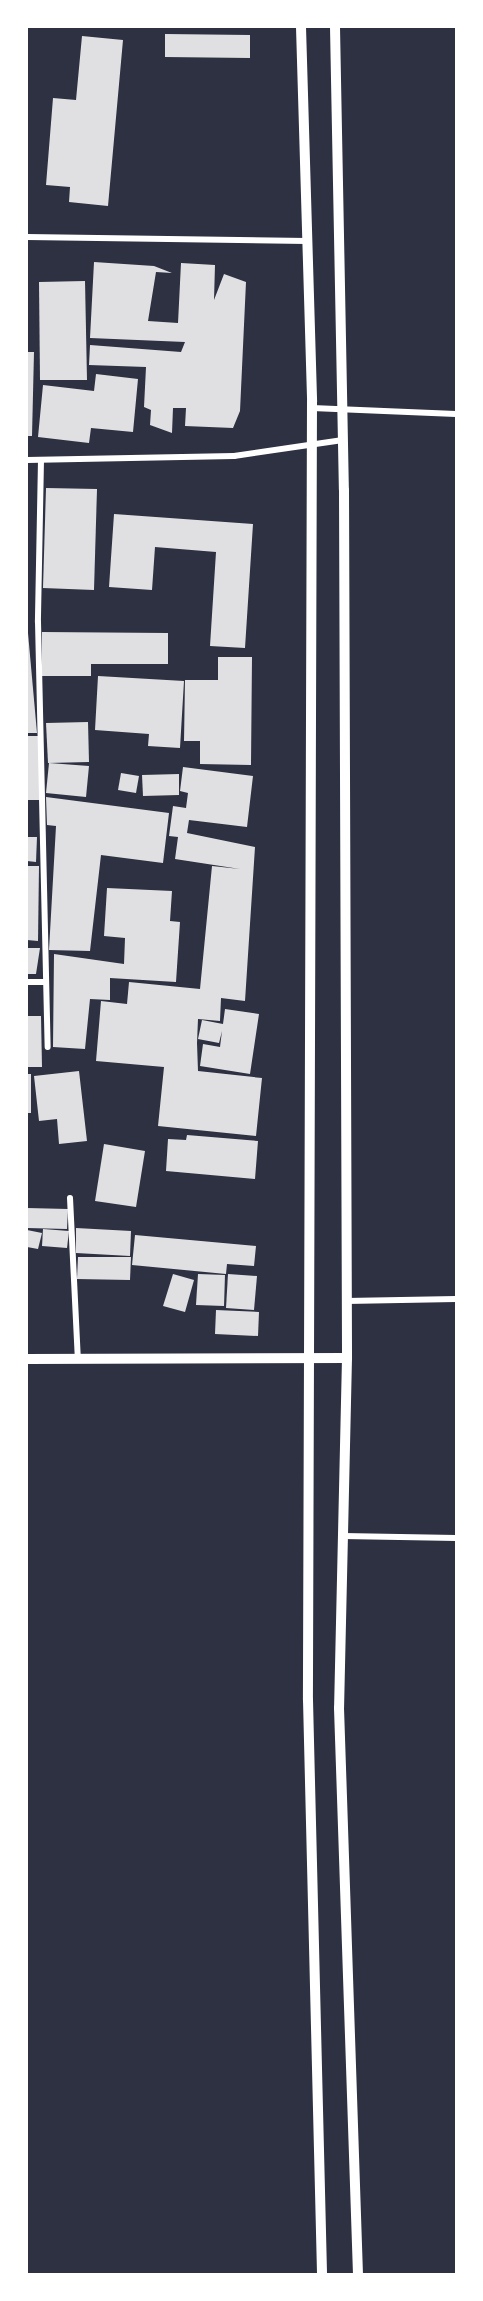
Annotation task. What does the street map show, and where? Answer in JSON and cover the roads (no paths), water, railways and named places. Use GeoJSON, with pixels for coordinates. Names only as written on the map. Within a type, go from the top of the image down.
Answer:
{"type":"FeatureCollection","features":[{"type":"Feature","properties":{"kind":"street"},"geometry":{"type":"LineString","coordinates":[[302,27],[312,408],[307,1356],[308,1700],[322,2274]]}},
{"type":"Feature","properties":{"kind":"street"},"geometry":{"type":"LineString","coordinates":[[335,27],[343,406],[347,1358],[339,1708],[358,2274]]}},
{"type":"Feature","properties":{"kind":"street"},"geometry":{"type":"LineString","coordinates":[[27,237],[307,241]]}},
{"type":"Feature","properties":{"kind":"street"},"geometry":{"type":"LineString","coordinates":[[312,408],[343,406],[456,414]]}},
{"type":"Feature","properties":{"kind":"street"},"geometry":{"type":"LineString","coordinates":[[27,460],[234,456],[343,440]]}},
{"type":"Feature","properties":{"kind":"street"},"geometry":{"type":"LineString","coordinates":[[41,460],[45,982],[48,1047]]}},
{"type":"Feature","properties":{"kind":"street"},"geometry":{"type":"LineString","coordinates":[[27,982],[45,982]]}},
{"type":"Feature","properties":{"kind":"street"},"geometry":{"type":"LineString","coordinates":[[70,1198],[78,1359]]}},
{"type":"Feature","properties":{"kind":"street"},"geometry":{"type":"LineString","coordinates":[[345,1300],[456,1299]]}},
{"type":"Feature","properties":{"kind":"street"},"geometry":{"type":"LineString","coordinates":[[27,1359],[307,1356],[347,1358]]}},
{"type":"Feature","properties":{"kind":"street"},"geometry":{"type":"LineString","coordinates":[[343,1536],[456,1538]]}}]}
